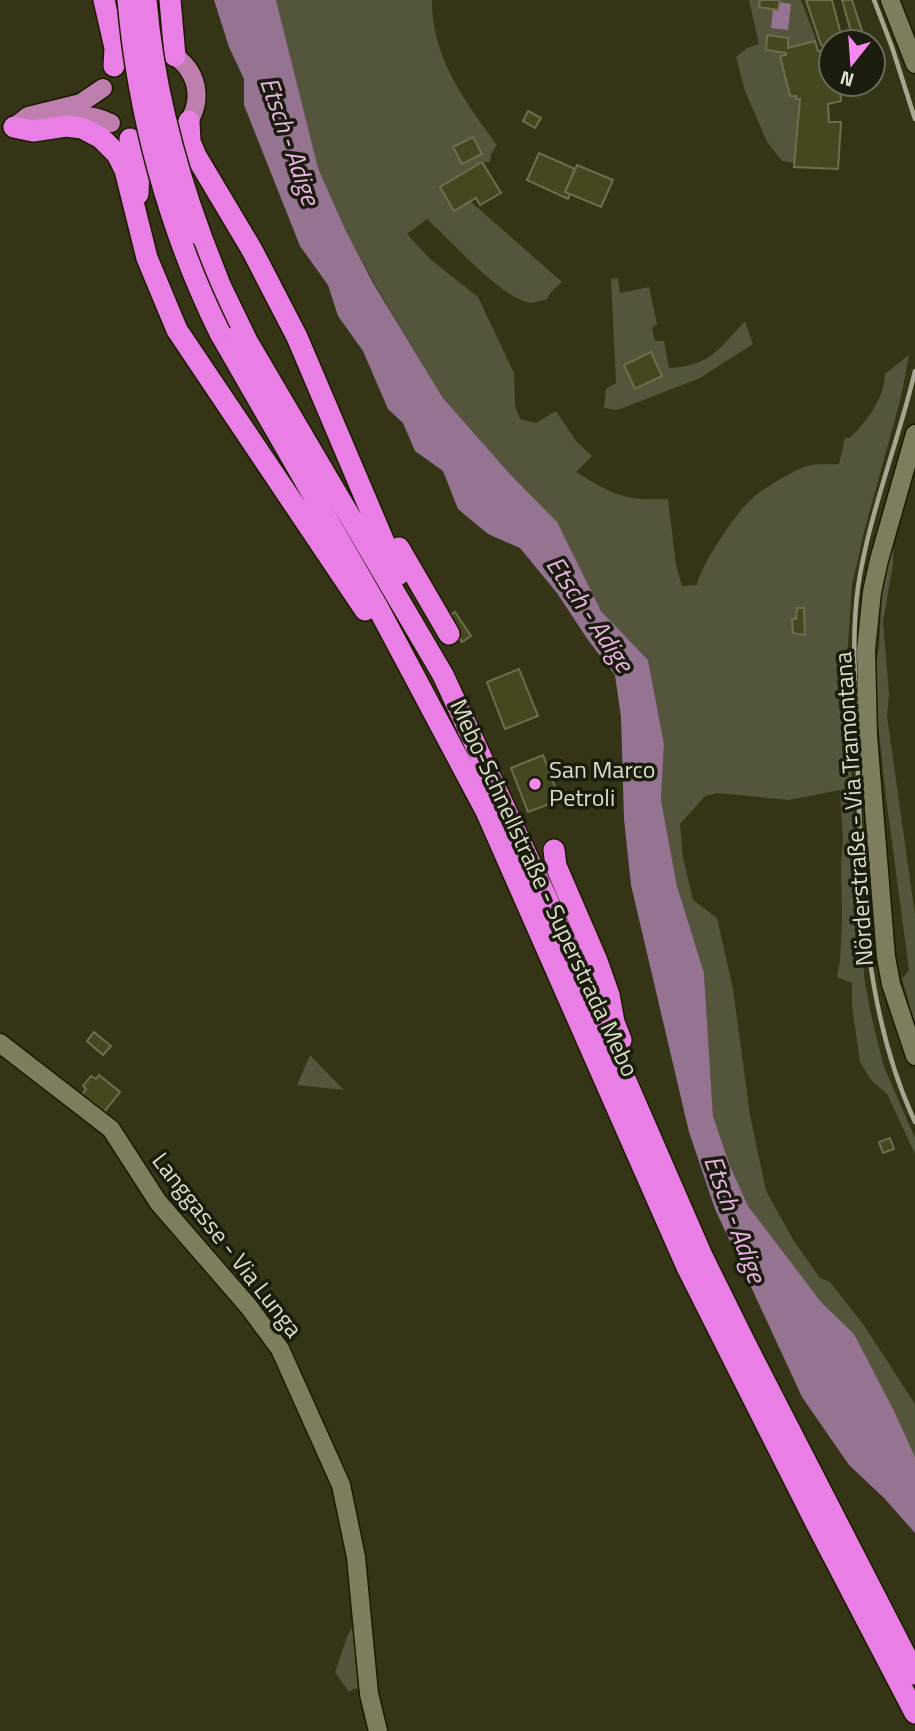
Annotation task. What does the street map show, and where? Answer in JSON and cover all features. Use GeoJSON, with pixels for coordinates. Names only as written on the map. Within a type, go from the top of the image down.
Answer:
{"type":"FeatureCollection","features":[{"type":"Feature","properties":{"kind":"highway"},"geometry":{"type":"LineString","coordinates":[[104,0],[115,48],[114,66]]}},
{"type":"Feature","properties":{"kind":"highway","name":"Mebo-Schnellstraße - Superstrada Mebo"},"geometry":{"type":"LineString","coordinates":[[128,0],[131,39],[143,106],[172,219],[199,291],[220,333],[377,606],[486,811],[687,1267],[915,1713]]}},
{"type":"Feature","properties":{"kind":"highway","name":"Mebo-Schnellstraße - Superstrada Mebo"},"geometry":{"type":"LineString","coordinates":[[146,0],[149,36],[174,157],[220,285],[247,341],[443,675],[546,897],[702,1256],[915,1674]]}},
{"type":"Feature","properties":{"kind":"highway"},"geometry":{"type":"LineString","coordinates":[[170,0],[175,55]]}},
{"type":"Feature","properties":{"kind":"highway"},"geometry":{"type":"LineString","coordinates":[[14,127],[33,131],[66,126],[82,128],[101,138],[117,154],[125,170],[147,258],[182,338],[368,613],[419,706],[443,727]]}},
{"type":"Feature","properties":{"kind":"highway"},"geometry":{"type":"LineString","coordinates":[[183,128],[196,156],[252,250],[305,357],[392,563],[438,651],[443,675]]}},
{"type":"Feature","properties":{"kind":"highway"},"geometry":{"type":"LineString","coordinates":[[130,139],[139,164],[139,228]]}},
{"type":"Feature","properties":{"kind":"highway"},"geometry":{"type":"LineString","coordinates":[[305,357],[319,369],[384,520],[449,634]]}},
{"type":"Feature","properties":{"kind":"highway"},"geometry":{"type":"LineString","coordinates":[[554,850],[556,866],[597,961],[609,995],[614,1022],[646,1104],[646,1125]]}},
{"type":"Feature","properties":{"kind":"main road"},"geometry":{"type":"LineString","coordinates":[[175,55],[190,70],[196,85],[196,106],[183,128]]}},
{"type":"Feature","properties":{"kind":"main road"},"geometry":{"type":"LineString","coordinates":[[14,127],[28,116],[81,103],[103,88],[114,66]]}},
{"type":"Feature","properties":{"kind":"main road"},"geometry":{"type":"LineString","coordinates":[[103,88],[104,109],[111,123]]}},
{"type":"Feature","properties":{"kind":"main road"},"geometry":{"type":"LineString","coordinates":[[14,127],[80,114],[95,116],[111,123],[130,139]]}},
{"type":"Feature","properties":{"kind":"street"},"geometry":{"type":"LineString","coordinates":[[890,0],[915,64]]}},
{"type":"Feature","properties":{"kind":"street","name":"Nörderstraße - Via Tramontana"},"geometry":{"type":"LineString","coordinates":[[915,434],[879,561],[872,592],[866,650],[869,736],[886,957],[891,984],[915,1056]]}},
{"type":"Feature","properties":{"kind":"street","name":"Langgasse - Via Lunga"},"geometry":{"type":"LineString","coordinates":[[0,1044],[111,1129],[159,1202],[249,1307],[280,1349],[341,1485],[356,1557],[369,1694],[378,1731]]}},
{"type":"Feature","properties":{"kind":"green space"},"geometry":{"type":"Polygon","coordinates":[[[276,0],[432,0],[437,40],[452,77],[497,145],[491,154],[490,162],[482,162],[440,187],[454,210],[470,201],[562,282],[547,299],[531,303],[505,291],[491,280],[427,219],[407,234],[430,259],[478,297],[514,373],[515,406],[520,419],[536,423],[556,411],[576,441],[592,456],[576,472],[619,495],[640,499],[668,499],[676,565],[682,586],[697,585],[705,564],[721,537],[756,495],[802,468],[839,464],[845,438],[850,438],[874,409],[882,392],[885,374],[909,355],[901,397],[852,585],[847,657],[856,885],[865,983],[884,1067],[915,1138],[915,1154],[887,1094],[871,1080],[860,1062],[852,1006],[852,983],[837,977],[842,918],[843,841],[840,790],[789,800],[717,793],[705,796],[680,824],[683,858],[693,900],[717,918],[733,989],[750,1115],[766,1191],[794,1241],[820,1278],[830,1282],[863,1324],[915,1404],[915,1457],[854,1334],[821,1302],[748,1206],[730,1166],[713,1116],[704,973],[677,886],[661,800],[664,744],[648,660],[601,611],[556,522],[443,398],[374,283],[345,229],[318,168],[276,0]]]}},
{"type":"Feature","properties":{"kind":"green space"},"geometry":{"type":"Polygon","coordinates":[[[749,0],[801,0],[815,37],[815,41],[788,48],[788,38],[767,35],[766,50],[786,53],[790,96],[800,99],[795,163],[782,161],[767,142],[745,91],[736,57],[747,48],[759,44],[749,0]]]}},
{"type":"Feature","properties":{"kind":"green space"},"geometry":{"type":"Polygon","coordinates":[[[618,278],[620,293],[649,287],[657,324],[652,328],[655,341],[664,341],[669,368],[683,367],[704,360],[721,347],[745,321],[753,344],[700,378],[623,408],[604,408],[606,389],[616,383],[611,279],[618,278]]]}},
{"type":"Feature","properties":{"kind":"green space"},"geometry":{"type":"Polygon","coordinates":[[[894,537],[893,564],[883,622],[889,694],[887,716],[915,915],[915,1024],[902,979],[909,970],[873,677],[879,648],[882,590],[894,537]]]}},
{"type":"Feature","properties":{"kind":"green space"},"geometry":{"type":"Polygon","coordinates":[[[310,1055],[344,1090],[297,1085],[310,1055]]]}},
{"type":"Feature","properties":{"kind":"green space"},"geometry":{"type":"Polygon","coordinates":[[[356,1620],[367,1687],[349,1692],[335,1672],[356,1620]]]}},
{"type":"Feature","properties":{"kind":"water","name":"Etsch - Adige"},"geometry":{"type":"Polygon","coordinates":[[[214,0],[276,0],[318,168],[373,283],[443,398],[509,473],[557,522],[601,611],[648,660],[664,744],[661,800],[677,886],[704,973],[713,1116],[730,1166],[748,1206],[821,1302],[854,1334],[894,1411],[915,1457],[915,1533],[885,1499],[849,1465],[802,1397],[715,1209],[689,1132],[631,885],[624,819],[621,717],[615,675],[557,593],[520,548],[488,534],[458,509],[443,471],[415,451],[403,423],[388,409],[363,351],[338,316],[328,285],[300,246],[244,105],[244,79],[229,47],[214,0]]]}},
{"type":"Feature","properties":{"kind":"water"},"geometry":{"type":"Polygon","coordinates":[[[779,2],[791,4],[788,30],[771,28],[773,9],[778,9],[779,2]]]}},
{"type":"Feature","properties":{"kind":"building"},"geometry":{"type":"Polygon","coordinates":[[[760,0],[780,0],[778,10],[759,7],[760,0]]]}},
{"type":"Feature","properties":{"kind":"building"},"geometry":{"type":"Polygon","coordinates":[[[806,0],[832,0],[839,28],[817,28],[817,33],[806,0]]]}},
{"type":"Feature","properties":{"kind":"building"},"geometry":{"type":"Polygon","coordinates":[[[842,0],[852,0],[861,28],[850,28],[842,0]]]}},
{"type":"Feature","properties":{"kind":"building"},"geometry":{"type":"Polygon","coordinates":[[[767,35],[788,38],[788,48],[815,41],[817,98],[841,98],[841,101],[828,104],[829,122],[841,122],[838,169],[794,167],[800,99],[790,96],[780,56],[786,53],[766,50],[767,35]]]}},
{"type":"Feature","properties":{"kind":"building"},"geometry":{"type":"Polygon","coordinates":[[[528,111],[541,118],[535,128],[523,121],[528,111]]]}},
{"type":"Feature","properties":{"kind":"building"},"geometry":{"type":"Polygon","coordinates":[[[473,137],[482,154],[462,164],[453,147],[473,137]]]}},
{"type":"Feature","properties":{"kind":"building"},"geometry":{"type":"Polygon","coordinates":[[[539,153],[575,169],[565,192],[570,194],[568,199],[527,180],[539,153]]]}},
{"type":"Feature","properties":{"kind":"building"},"geometry":{"type":"Polygon","coordinates":[[[482,162],[501,193],[480,205],[476,198],[454,211],[440,187],[482,162]]]}},
{"type":"Feature","properties":{"kind":"building"},"geometry":{"type":"Polygon","coordinates":[[[577,165],[613,180],[601,207],[565,192],[577,165]]]}},
{"type":"Feature","properties":{"kind":"building"},"geometry":{"type":"Polygon","coordinates":[[[651,352],[662,376],[635,389],[624,365],[651,352]]]}},
{"type":"Feature","properties":{"kind":"building"},"geometry":{"type":"Polygon","coordinates":[[[797,608],[804,608],[805,635],[793,633],[792,619],[796,619],[797,608]]]}},
{"type":"Feature","properties":{"kind":"building"},"geometry":{"type":"Polygon","coordinates":[[[455,612],[471,636],[462,642],[446,618],[455,612]]]}},
{"type":"Feature","properties":{"kind":"building"},"geometry":{"type":"Polygon","coordinates":[[[519,669],[538,716],[505,729],[487,682],[519,669]]]}},
{"type":"Feature","properties":{"kind":"building","name":"San Marco Petroli"},"geometry":{"type":"Polygon","coordinates":[[[543,755],[560,800],[528,812],[511,768],[543,755]]]}},
{"type":"Feature","properties":{"kind":"building"},"geometry":{"type":"Polygon","coordinates":[[[94,1032],[111,1046],[103,1055],[87,1041],[94,1032]]]}},
{"type":"Feature","properties":{"kind":"building"},"geometry":{"type":"Polygon","coordinates":[[[99,1075],[120,1092],[104,1112],[82,1095],[86,1089],[83,1086],[91,1076],[96,1079],[99,1075]]]}},
{"type":"Feature","properties":{"kind":"building"},"geometry":{"type":"Polygon","coordinates":[[[890,1138],[894,1149],[883,1153],[879,1142],[890,1138]]]}},
{"type":"Feature","properties":{"kind":"railway"},"geometry":{"type":"LineString","coordinates":[[874,0],[915,119]]}},
{"type":"Feature","properties":{"kind":"railway"},"geometry":{"type":"LineString","coordinates":[[915,371],[863,560],[858,587],[854,645],[860,838],[867,936],[883,1031],[915,1122]]}},
{"type":"Feature","properties":{"kind":"place","name":"San Marco Petroli"},"geometry":{"type":"Point","coordinates":[535,784]}}]}
